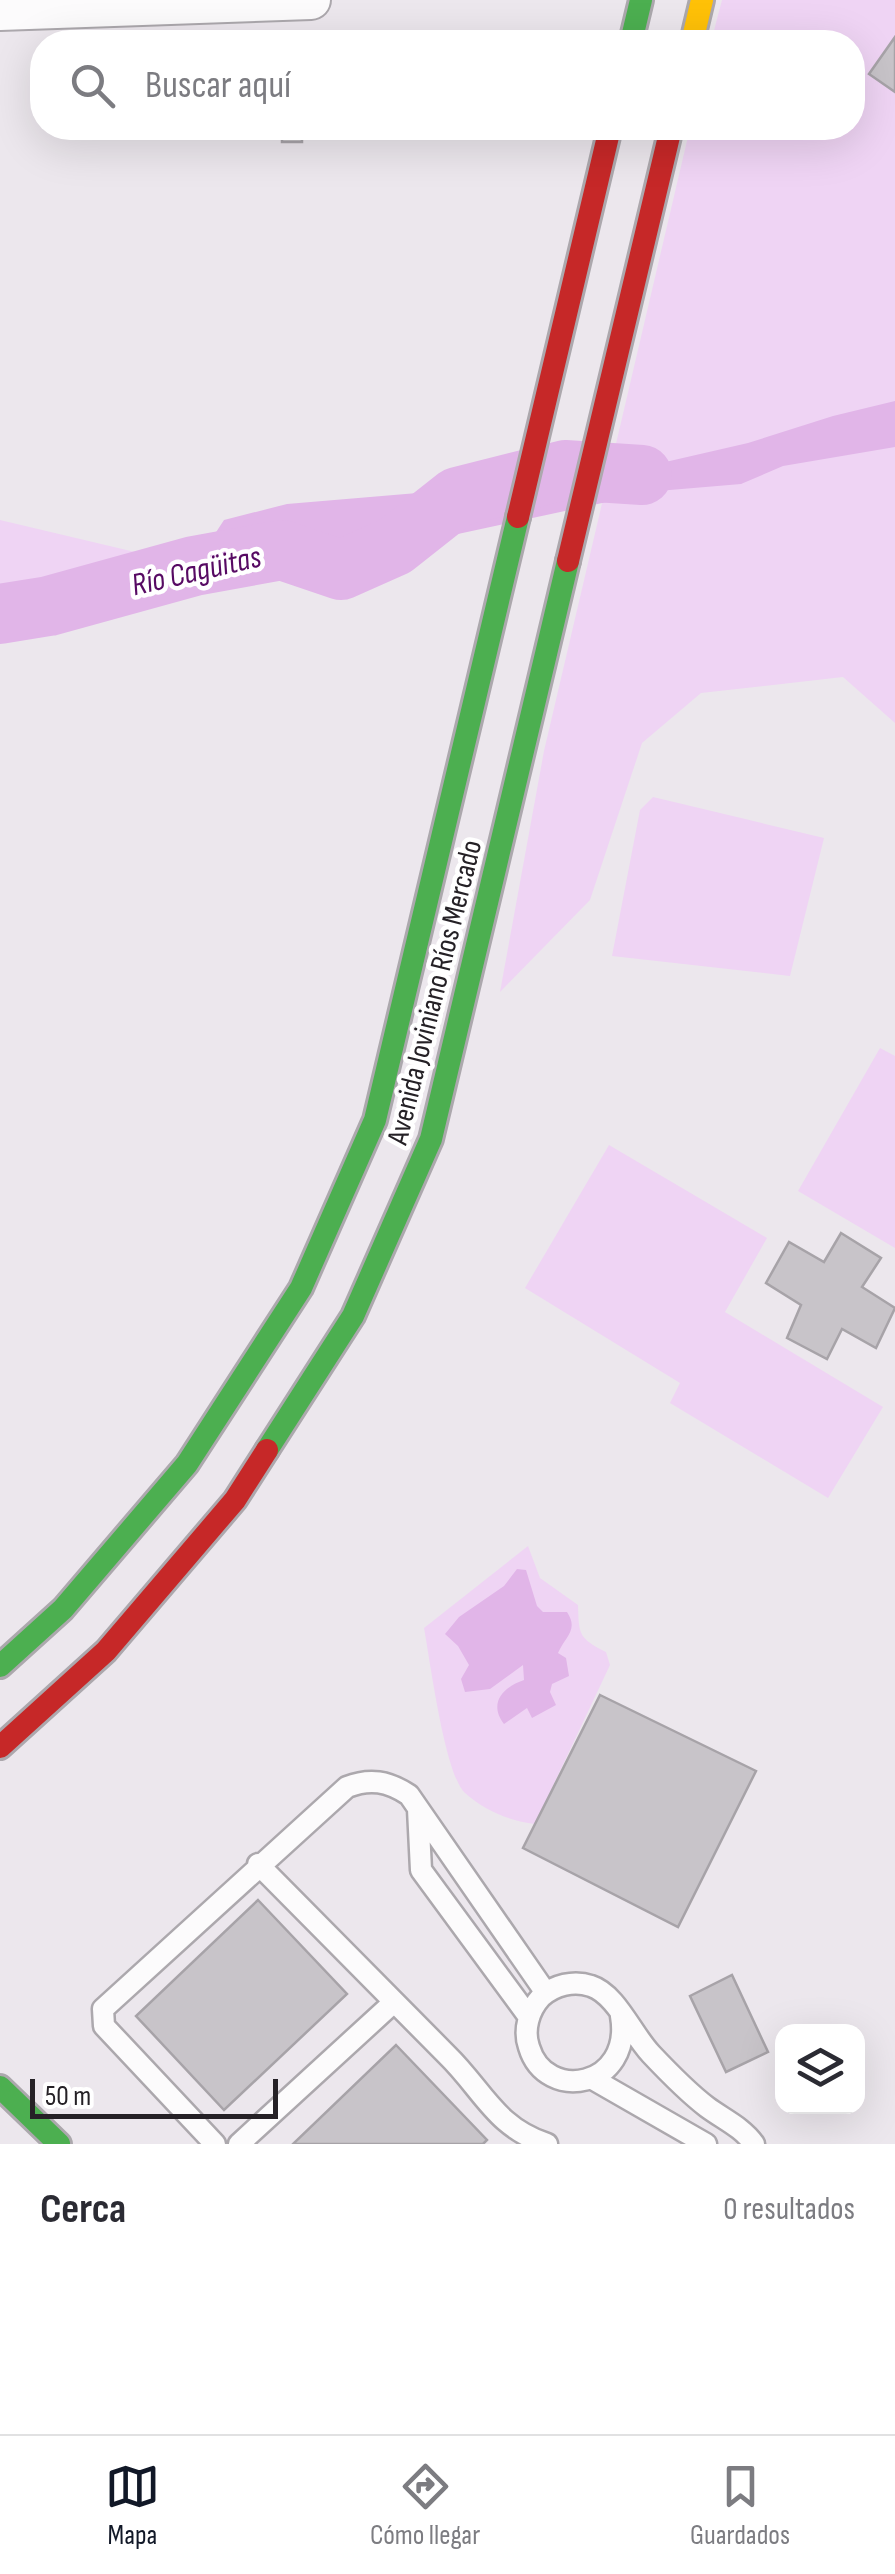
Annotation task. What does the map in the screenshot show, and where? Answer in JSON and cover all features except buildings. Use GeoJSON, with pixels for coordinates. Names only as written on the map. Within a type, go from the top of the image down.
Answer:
{"type":"FeatureCollection","features":[{"type":"Feature","properties":{"kind":"main road"},"geometry":{"type":"LineString","coordinates":[[634,30],[642,0]]}},
{"type":"Feature","properties":{"kind":"main road"},"geometry":{"type":"LineString","coordinates":[[695,30],[702,0]]}},
{"type":"Feature","properties":{"kind":"main road","name":"Avenida Joviniano Ríos Mercado"},"geometry":{"type":"LineString","coordinates":[[0,1666],[63,1610],[187,1464],[301,1288],[375,1120],[607,140]]}},
{"type":"Feature","properties":{"kind":"main road","name":"Avenida Joviniano Ríos Mercado"},"geometry":{"type":"LineString","coordinates":[[0,1747],[106,1651],[235,1500],[353,1316],[432,1139],[668,140]]}},
{"type":"Feature","properties":{"kind":"main road"},"geometry":{"type":"LineString","coordinates":[[0,2087],[59,2144]]}},
{"type":"Feature","properties":{"kind":"street"},"geometry":{"type":"LineString","coordinates":[[0,10],[311,0]]}},
{"type":"Feature","properties":{"kind":"lane"},"geometry":{"type":"LineString","coordinates":[[215,2144],[104,2026],[101,2014],[105,2004],[336,1793],[358,1782],[382,1782],[396,1787],[418,1807],[546,1993]]}},
{"type":"Feature","properties":{"kind":"lane"},"geometry":{"type":"LineString","coordinates":[[418,1807],[422,1870],[529,2017]]}},
{"type":"Feature","properties":{"kind":"lane"},"geometry":{"type":"LineString","coordinates":[[258,1864],[456,2064],[512,2137],[548,2144]]}},
{"type":"Feature","properties":{"kind":"lane"},"geometry":{"type":"LineString","coordinates":[[706,2144],[591,2078],[561,2079],[536,2061],[529,2048],[529,2017],[546,1993],[560,1986],[590,1985],[604,1992],[674,2078],[708,2108],[747,2133],[754,2144]]}},
{"type":"Feature","properties":{"kind":"lane"},"geometry":{"type":"LineString","coordinates":[[239,2144],[394,2002]]}},
{"type":"Feature","properties":{"kind":"lane"},"geometry":{"type":"LineString","coordinates":[[591,2078],[615,2060],[624,2031],[621,2016]]}},
{"type":"Feature","properties":{"kind":"shaded area"},"geometry":{"type":"Polygon","coordinates":[[[722,0],[895,0],[895,723],[843,677],[701,693],[642,743],[590,900],[500,992],[544,751],[687,140],[865,140],[865,30],[714,30],[722,0]]]}},
{"type":"Feature","properties":{"kind":"shaded area"},"geometry":{"type":"Polygon","coordinates":[[[895,401],[895,447],[783,466],[741,484],[658,491],[444,537],[303,543],[194,566],[224,520],[287,504],[453,490],[648,466],[748,443],[895,401]]]}},
{"type":"Feature","properties":{"kind":"shaded area"},"geometry":{"type":"Polygon","coordinates":[[[0,520],[194,566],[49,606],[0,614],[0,520]]]}},
{"type":"Feature","properties":{"kind":"shaded area"},"geometry":{"type":"Polygon","coordinates":[[[653,797],[824,838],[790,976],[612,956],[640,810],[653,797]]]}},
{"type":"Feature","properties":{"kind":"shaded area"},"geometry":{"type":"Polygon","coordinates":[[[880,1048],[895,1056],[895,1248],[798,1191],[880,1048]]]}},
{"type":"Feature","properties":{"kind":"shaded area"},"geometry":{"type":"Polygon","coordinates":[[[609,1145],[767,1238],[725,1312],[883,1407],[828,1498],[670,1403],[680,1383],[525,1288],[609,1145]]]}},
{"type":"Feature","properties":{"kind":"shaded area"},"geometry":{"type":"Polygon","coordinates":[[[528,1546],[540,1578],[578,1605],[582,1634],[606,1652],[610,1665],[535,1824],[489,1810],[465,1793],[458,1782],[445,1741],[424,1628],[528,1546]]]}},
{"type":"Feature","properties":{"kind":"shaded area"},"geometry":{"type":"Polygon","coordinates":[[[517,1569],[526,1570],[537,1606],[543,1612],[567,1612],[570,1618],[570,1633],[558,1653],[566,1658],[569,1676],[552,1684],[550,1692],[556,1705],[532,1718],[527,1708],[504,1724],[498,1703],[504,1691],[524,1680],[523,1665],[490,1689],[465,1692],[461,1679],[469,1665],[445,1634],[459,1617],[504,1586],[517,1569]]]}},
{"type":"Feature","properties":{"kind":"waterway","name":"Río Cagüitas"},"geometry":{"type":"LineString","coordinates":[[0,614],[49,606],[194,566],[282,550],[341,570],[395,546],[457,497],[565,470],[642,475]]}},
{"type":"Feature","properties":{"kind":"traffic: fast"},"geometry":{"type":"LineString","coordinates":[[634,30],[641,0]]}},
{"type":"Feature","properties":{"kind":"traffic: fast"},"geometry":{"type":"LineString","coordinates":[[0,1666],[63,1609],[187,1464],[301,1288],[375,1120],[518,517]]}},
{"type":"Feature","properties":{"kind":"traffic: fast"},"geometry":{"type":"LineString","coordinates":[[267,1450],[353,1316],[431,1139],[568,561]]}},
{"type":"Feature","properties":{"kind":"traffic: fast"},"geometry":{"type":"LineString","coordinates":[[0,2087],[59,2144]]}},
{"type":"Feature","properties":{"kind":"traffic: slow"},"geometry":{"type":"LineString","coordinates":[[695,30],[702,0]]}},
{"type":"Feature","properties":{"kind":"traffic: jam"},"geometry":{"type":"LineString","coordinates":[[518,517],[607,140]]}},
{"type":"Feature","properties":{"kind":"traffic: jam"},"geometry":{"type":"LineString","coordinates":[[568,561],[668,140]]}},
{"type":"Feature","properties":{"kind":"traffic: jam"},"geometry":{"type":"LineString","coordinates":[[0,1747],[106,1651],[235,1500],[267,1450]]}}]}
